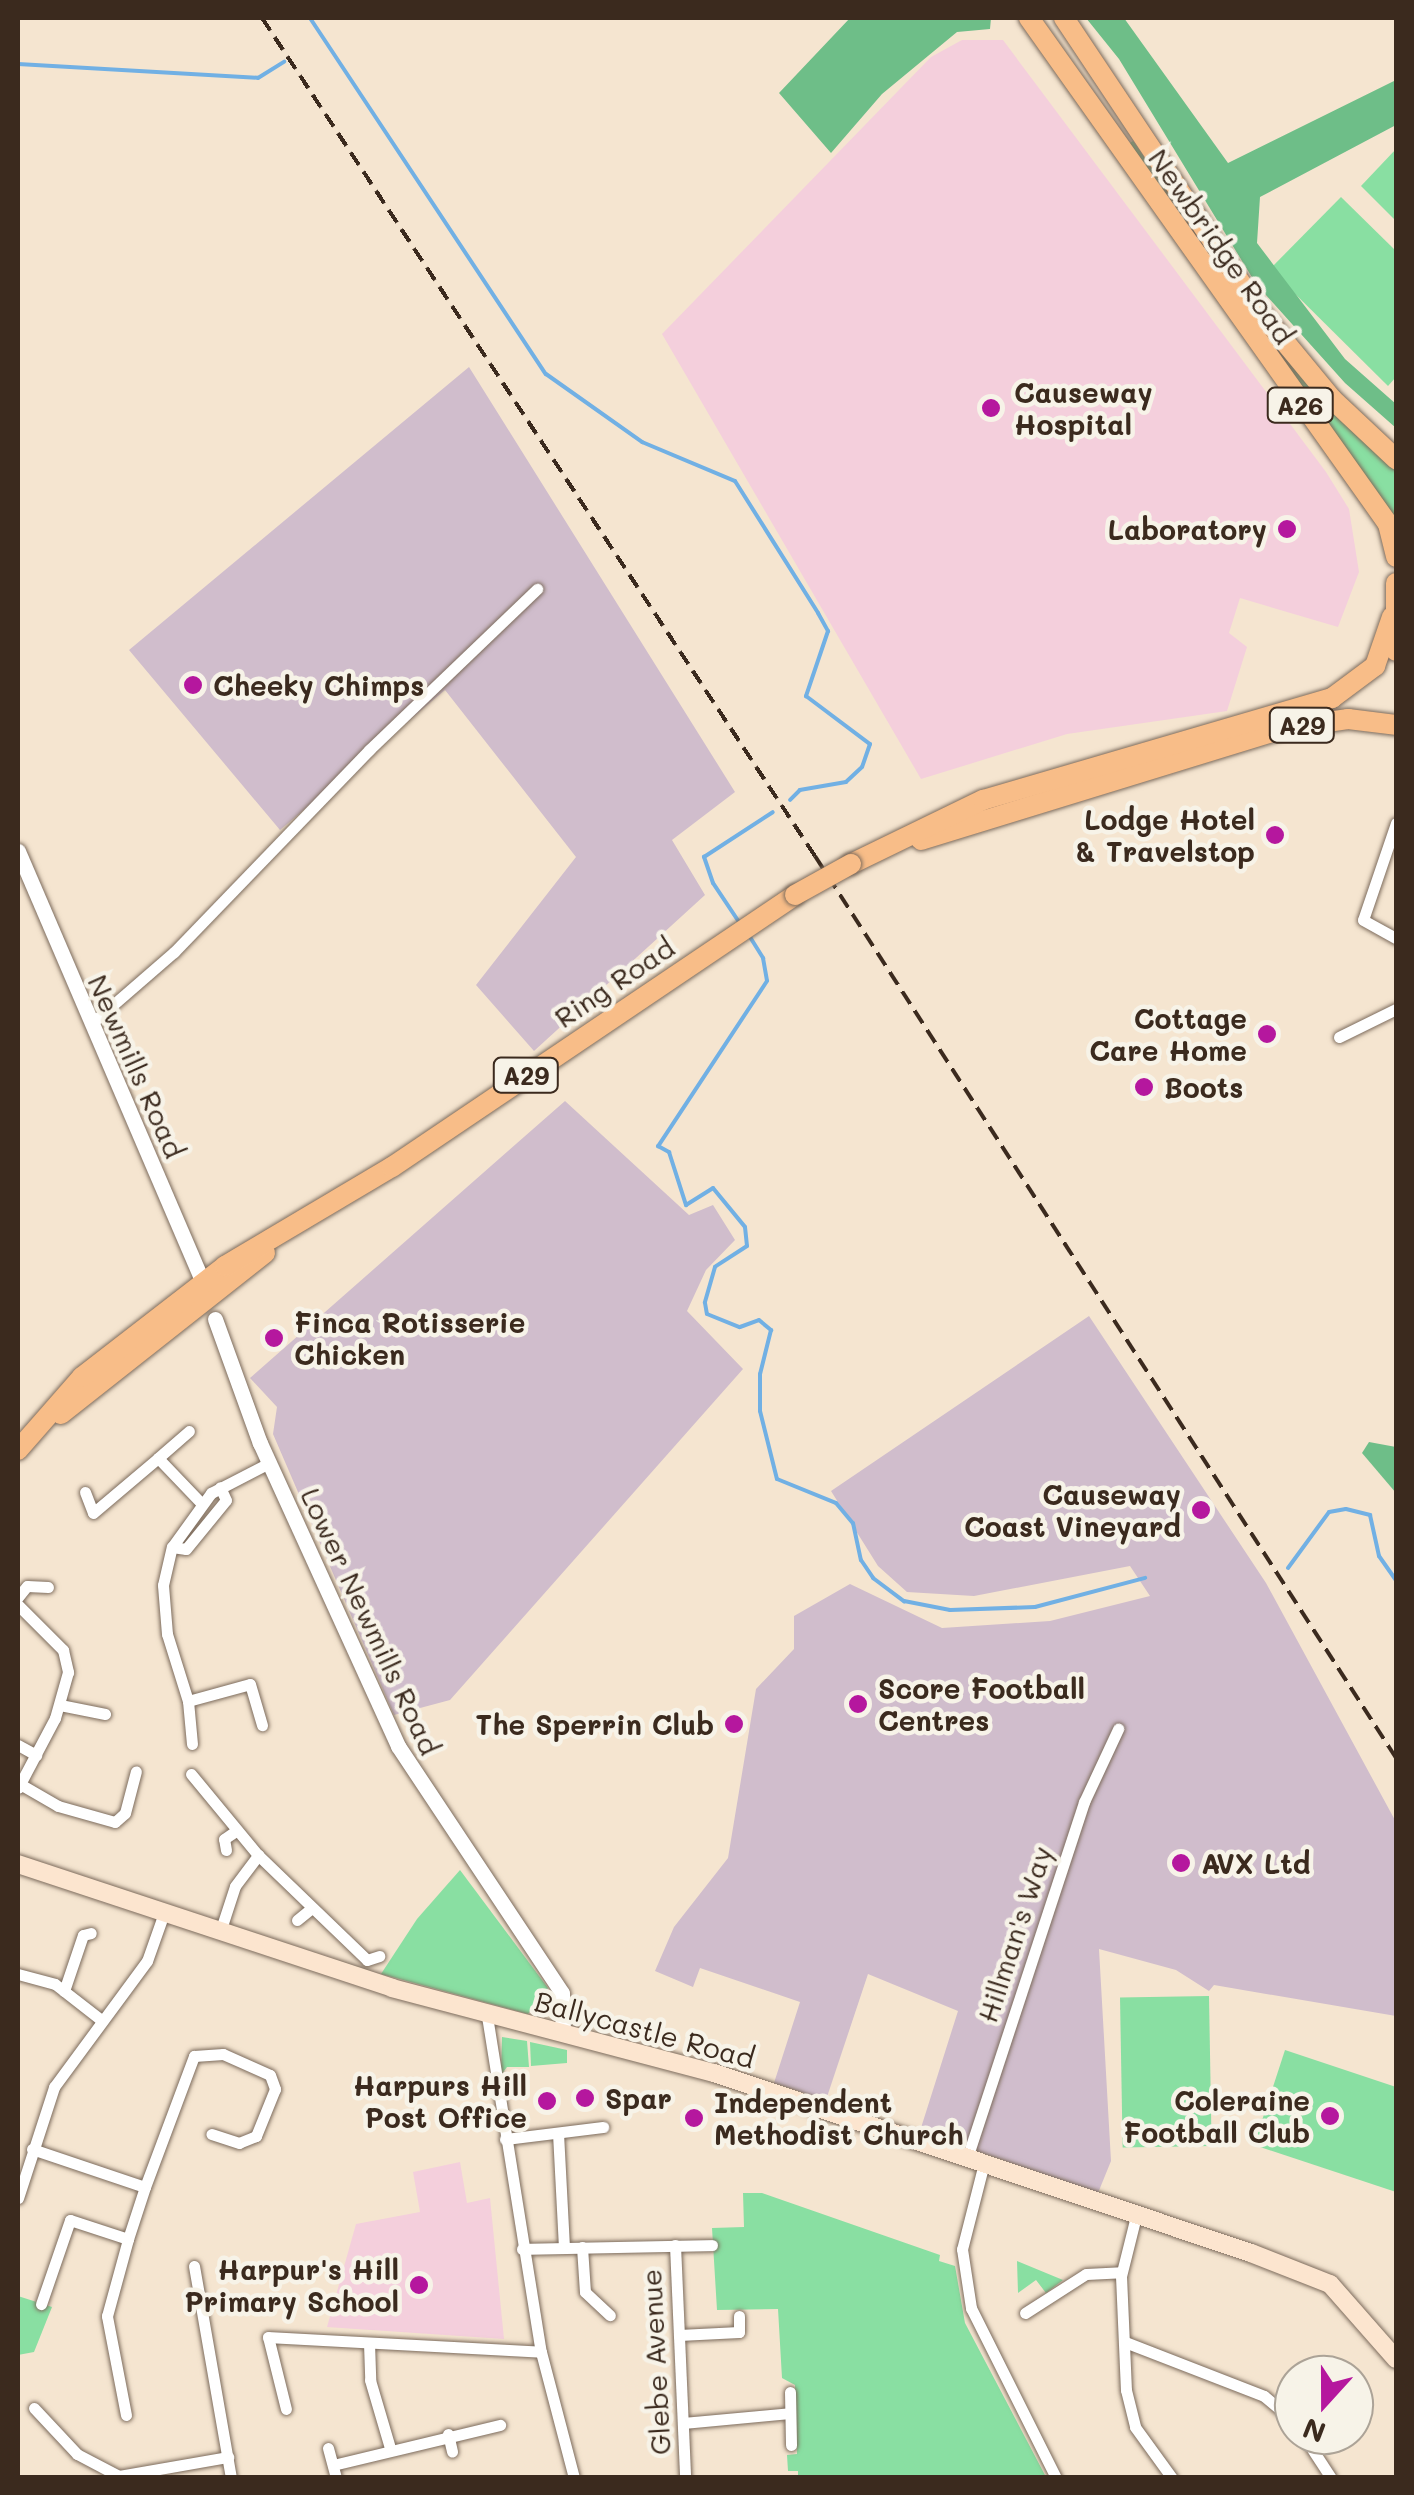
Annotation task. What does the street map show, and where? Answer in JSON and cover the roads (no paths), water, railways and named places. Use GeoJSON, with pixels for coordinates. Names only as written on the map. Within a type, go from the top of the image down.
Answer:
{"type":"FeatureCollection","features":[{"type":"Feature","properties":{"kind":"main road","name":"Newbridge Road"},"geometry":{"type":"LineString","coordinates":[[1030,18],[1388,524],[1396,557]]}},
{"type":"Feature","properties":{"kind":"main road","name":"Newbridge Road"},"geometry":{"type":"LineString","coordinates":[[1064,18],[1261,313],[1332,398],[1396,459]]}},
{"type":"Feature","properties":{"kind":"main road","name":"A29"},"geometry":{"type":"LineString","coordinates":[[1396,583],[1396,651]]}},
{"type":"Feature","properties":{"kind":"main road","name":"Ring Road"},"geometry":{"type":"LineString","coordinates":[[18,1450],[82,1378],[210,1300],[281,1238],[795,894],[911,832],[1040,780],[1332,698],[1375,666],[1393,615]]}},
{"type":"Feature","properties":{"kind":"main road","name":"Ring Road"},"geometry":{"type":"LineString","coordinates":[[885,848],[1286,728],[1348,720],[1396,725]]}},
{"type":"Feature","properties":{"kind":"main road"},"geometry":{"type":"LineString","coordinates":[[911,832],[1066,784]]}},
{"type":"Feature","properties":{"kind":"main road","name":"Ballycastle Road"},"geometry":{"type":"LineString","coordinates":[[18,1864],[487,2016],[714,2073],[1330,2284],[1396,2359]]}},
{"type":"Feature","properties":{"kind":"street"},"geometry":{"type":"LineString","coordinates":[[92,1023],[162,963],[378,741],[537,589]]}},
{"type":"Feature","properties":{"kind":"street"},"geometry":{"type":"LineString","coordinates":[[1396,824],[1364,920],[1396,938]]}},
{"type":"Feature","properties":{"kind":"street","name":"Newmills Road"},"geometry":{"type":"LineString","coordinates":[[18,852],[210,1300]]}},
{"type":"Feature","properties":{"kind":"street"},"geometry":{"type":"LineString","coordinates":[[1339,1038],[1396,1009]]}},
{"type":"Feature","properties":{"kind":"street","name":"Lower Newmills Road"},"geometry":{"type":"LineString","coordinates":[[210,1300],[269,1463],[398,1746],[562,1993],[563,2033]]}},
{"type":"Feature","properties":{"kind":"street"},"geometry":{"type":"LineString","coordinates":[[85,1492],[94,1513],[189,1431]]}},
{"type":"Feature","properties":{"kind":"street"},"geometry":{"type":"LineString","coordinates":[[158,1458],[201,1503]]}},
{"type":"Feature","properties":{"kind":"street"},"geometry":{"type":"LineString","coordinates":[[192,1744],[188,1701],[167,1634],[164,1585],[172,1547],[201,1503],[220,1487],[269,1463]]}},
{"type":"Feature","properties":{"kind":"street"},"geometry":{"type":"LineString","coordinates":[[172,1547],[186,1550],[226,1500],[220,1487]]}},
{"type":"Feature","properties":{"kind":"street"},"geometry":{"type":"LineString","coordinates":[[18,1596],[27,1586],[48,1587]]}},
{"type":"Feature","properties":{"kind":"street"},"geometry":{"type":"LineString","coordinates":[[18,1605],[63,1650],[68,1672],[60,1704],[18,1786],[58,1806],[115,1822],[125,1813],[136,1771]]}},
{"type":"Feature","properties":{"kind":"street"},"geometry":{"type":"LineString","coordinates":[[188,1701],[250,1684],[262,1725]]}},
{"type":"Feature","properties":{"kind":"street"},"geometry":{"type":"LineString","coordinates":[[60,1704],[105,1714]]}},
{"type":"Feature","properties":{"kind":"street","name":"Hillman's Way"},"geometry":{"type":"LineString","coordinates":[[1056,2478],[971,2308],[962,2249],[976,2160],[1084,1802],[1118,1729]]}},
{"type":"Feature","properties":{"kind":"street"},"geometry":{"type":"LineString","coordinates":[[18,1745],[36,1755]]}},
{"type":"Feature","properties":{"kind":"street"},"geometry":{"type":"LineString","coordinates":[[191,1774],[236,1831],[312,1908],[367,1960],[378,1956]]}},
{"type":"Feature","properties":{"kind":"street"},"geometry":{"type":"LineString","coordinates":[[226,1850],[224,1839],[236,1831]]}},
{"type":"Feature","properties":{"kind":"street"},"geometry":{"type":"LineString","coordinates":[[220,1932],[234,1886],[258,1855]]}},
{"type":"Feature","properties":{"kind":"street"},"geometry":{"type":"LineString","coordinates":[[297,1920],[312,1908]]}},
{"type":"Feature","properties":{"kind":"street"},"geometry":{"type":"LineString","coordinates":[[18,2198],[54,2087],[147,1961],[164,1913]]}},
{"type":"Feature","properties":{"kind":"street"},"geometry":{"type":"LineString","coordinates":[[64,1990],[83,1935],[91,1933]]}},
{"type":"Feature","properties":{"kind":"street"},"geometry":{"type":"LineString","coordinates":[[18,1974],[64,1990],[101,2020]]}},
{"type":"Feature","properties":{"kind":"street"},"geometry":{"type":"LineString","coordinates":[[487,2016],[541,2352],[574,2478]]}},
{"type":"Feature","properties":{"kind":"street"},"geometry":{"type":"LineString","coordinates":[[126,2415],[107,2316],[144,2187],[194,2056],[224,2054],[270,2075],[275,2088],[256,2136],[240,2143],[211,2134]]}},
{"type":"Feature","properties":{"kind":"street"},"geometry":{"type":"LineString","coordinates":[[505,2139],[604,2127]]}},
{"type":"Feature","properties":{"kind":"street"},"geometry":{"type":"LineString","coordinates":[[558,2133],[564,2248]]}},
{"type":"Feature","properties":{"kind":"street"},"geometry":{"type":"LineString","coordinates":[[32,2149],[144,2187]]}},
{"type":"Feature","properties":{"kind":"street"},"geometry":{"type":"LineString","coordinates":[[1136,2216],[1121,2272],[1126,2390],[1136,2427],[1172,2478]]}},
{"type":"Feature","properties":{"kind":"street"},"geometry":{"type":"LineString","coordinates":[[41,2304],[70,2220],[128,2238]]}},
{"type":"Feature","properties":{"kind":"street","name":"Glebe Avenue"},"geometry":{"type":"LineString","coordinates":[[675,2245],[685,2478]]}},
{"type":"Feature","properties":{"kind":"street","name":"Glebe Avenue"},"geometry":{"type":"LineString","coordinates":[[522,2249],[712,2245]]}},
{"type":"Feature","properties":{"kind":"street"},"geometry":{"type":"LineString","coordinates":[[582,2247],[585,2292],[610,2315]]}},
{"type":"Feature","properties":{"kind":"street"},"geometry":{"type":"LineString","coordinates":[[194,2266],[232,2478]]}},
{"type":"Feature","properties":{"kind":"street"},"geometry":{"type":"LineString","coordinates":[[1026,2313],[1086,2274],[1121,2272]]}},
{"type":"Feature","properties":{"kind":"street"},"geometry":{"type":"LineString","coordinates":[[680,2334],[740,2332],[739,2316]]}},
{"type":"Feature","properties":{"kind":"street"},"geometry":{"type":"LineString","coordinates":[[286,2409],[268,2338],[541,2352]]}},
{"type":"Feature","properties":{"kind":"street"},"geometry":{"type":"LineString","coordinates":[[368,2342],[370,2380],[390,2448]]}},
{"type":"Feature","properties":{"kind":"street"},"geometry":{"type":"LineString","coordinates":[[1125,2342],[1264,2396],[1274,2404]]}},
{"type":"Feature","properties":{"kind":"street"},"geometry":{"type":"LineString","coordinates":[[790,2392],[791,2445]]}},
{"type":"Feature","properties":{"kind":"street"},"geometry":{"type":"LineString","coordinates":[[34,2408],[77,2454],[119,2476],[228,2457]]}},
{"type":"Feature","properties":{"kind":"street"},"geometry":{"type":"LineString","coordinates":[[683,2423],[790,2414]]}},
{"type":"Feature","properties":{"kind":"street"},"geometry":{"type":"LineString","coordinates":[[328,2448],[335,2471],[390,2448],[500,2425]]}},
{"type":"Feature","properties":{"kind":"street"},"geometry":{"type":"LineString","coordinates":[[448,2434],[452,2452]]}},
{"type":"Feature","properties":{"kind":"street"},"geometry":{"type":"LineString","coordinates":[[1317,2455],[1331,2478]]}},
{"type":"Feature","properties":{"kind":"waterway"},"geometry":{"type":"LineString","coordinates":[[310,18],[546,374],[642,442],[735,481],[818,613],[828,631],[806,696],[870,744],[862,767],[846,782],[800,790],[790,800]]}},
{"type":"Feature","properties":{"kind":"waterway"},"geometry":{"type":"LineString","coordinates":[[18,64],[258,78],[284,62]]}},
{"type":"Feature","properties":{"kind":"waterway"},"geometry":{"type":"LineString","coordinates":[[741,925],[713,883],[704,857],[773,812]]}},
{"type":"Feature","properties":{"kind":"waterway"},"geometry":{"type":"LineString","coordinates":[[750,937],[763,958],[767,981],[658,1146],[669,1152],[686,1205],[713,1188],[745,1227],[747,1246],[715,1267],[705,1303],[707,1314],[740,1327],[759,1320],[771,1330],[760,1374],[760,1411],[777,1479],[836,1503],[853,1523],[861,1560],[873,1578],[904,1601],[950,1610],[1035,1607],[1145,1578]]}},
{"type":"Feature","properties":{"kind":"waterway"},"geometry":{"type":"LineString","coordinates":[[1288,1568],[1329,1512],[1346,1509],[1370,1515],[1379,1556],[1396,1580]]}},
{"type":"Feature","properties":{"kind":"railway"},"geometry":{"type":"LineString","coordinates":[[262,18],[815,856],[1396,1758]]}},
{"type":"Feature","properties":{"kind":"place","name":"Causeway Hospital"},"geometry":{"type":"Point","coordinates":[991,408]}},
{"type":"Feature","properties":{"kind":"place","name":"Laboratory"},"geometry":{"type":"Point","coordinates":[1287,529]}},
{"type":"Feature","properties":{"kind":"place","name":"Cheeky Chimps"},"geometry":{"type":"Point","coordinates":[193,685]}},
{"type":"Feature","properties":{"kind":"place","name":"Lodge Hotel & Travelstop"},"geometry":{"type":"Point","coordinates":[1275,835]}},
{"type":"Feature","properties":{"kind":"place","name":"Cottage Care Home"},"geometry":{"type":"Point","coordinates":[1267,1034]}},
{"type":"Feature","properties":{"kind":"place","name":"Boots"},"geometry":{"type":"Point","coordinates":[1144,1087]}},
{"type":"Feature","properties":{"kind":"place","name":"Finca Rotisserie Chicken"},"geometry":{"type":"Point","coordinates":[274,1338]}},
{"type":"Feature","properties":{"kind":"place","name":"Causeway Coast Vineyard"},"geometry":{"type":"Point","coordinates":[1201,1510]}},
{"type":"Feature","properties":{"kind":"place","name":"Score Football Centres"},"geometry":{"type":"Point","coordinates":[858,1704]}},
{"type":"Feature","properties":{"kind":"place","name":"The Sperrin Club"},"geometry":{"type":"Point","coordinates":[734,1724]}},
{"type":"Feature","properties":{"kind":"place","name":"AVX Ltd"},"geometry":{"type":"Point","coordinates":[1181,1863]}},
{"type":"Feature","properties":{"kind":"place","name":"Spar"},"geometry":{"type":"Point","coordinates":[585,2098]}},
{"type":"Feature","properties":{"kind":"place","name":"Harpurs Hill Post Office"},"geometry":{"type":"Point","coordinates":[547,2101]}},
{"type":"Feature","properties":{"kind":"place","name":"Coleraine Football Club"},"geometry":{"type":"Point","coordinates":[1330,2116]}},
{"type":"Feature","properties":{"kind":"place","name":"Independent Methodist Church"},"geometry":{"type":"Point","coordinates":[694,2118]}},
{"type":"Feature","properties":{"kind":"place","name":"Harpur's Hill Primary School"},"geometry":{"type":"Point","coordinates":[419,2285]}}]}
